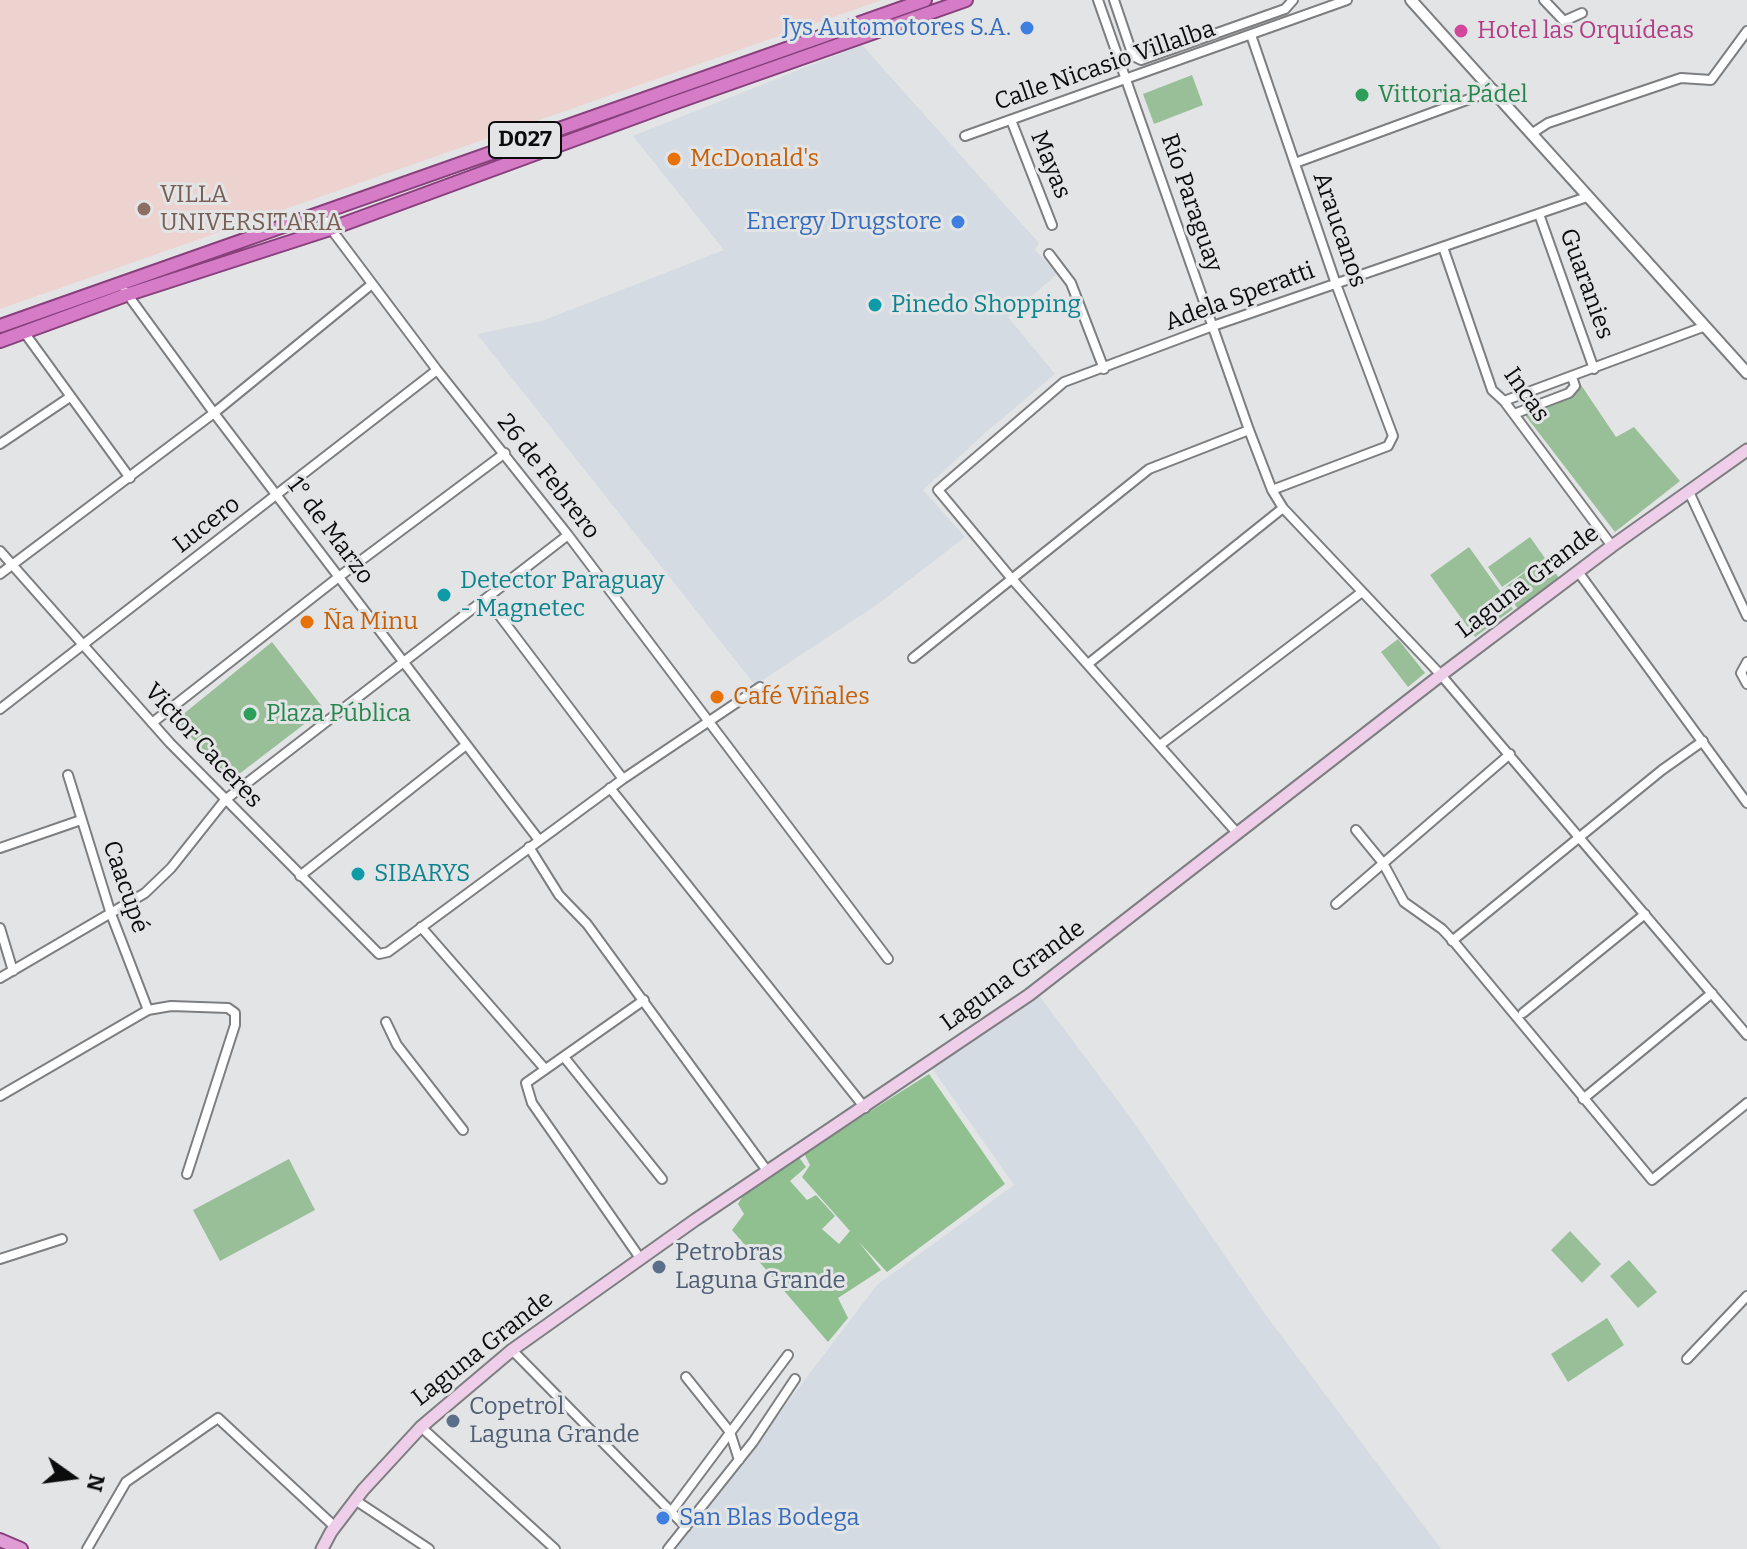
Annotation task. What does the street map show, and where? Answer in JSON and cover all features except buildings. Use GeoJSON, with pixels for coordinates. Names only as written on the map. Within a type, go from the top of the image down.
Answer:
{"type":"FeatureCollection","features":[{"type":"Feature","properties":{"kind":"highway","name":"D027"},"geometry":{"type":"LineString","coordinates":[[0,341],[319,213],[925,0]]}},
{"type":"Feature","properties":{"kind":"highway","name":"D027"},"geometry":{"type":"LineString","coordinates":[[0,326],[330,229],[966,0]]}},
{"type":"Feature","properties":{"kind":"highway"},"geometry":{"type":"LineString","coordinates":[[691,97],[702,97],[738,85]]}},
{"type":"Feature","properties":{"kind":"main road","name":"Laguna Grande"},"geometry":{"type":"LineString","coordinates":[[322,1549],[355,1500],[421,1427],[512,1350],[640,1258],[1029,995],[1441,675],[1612,546],[1747,450]]}},
{"type":"Feature","properties":{"kind":"main road"},"geometry":{"type":"LineString","coordinates":[[0,1540],[21,1549]]}},
{"type":"Feature","properties":{"kind":"street","name":"Río Paraguay"},"geometry":{"type":"LineString","coordinates":[[1098,0],[1249,430],[1272,490],[1283,508],[1441,675],[1747,1035]]}},
{"type":"Feature","properties":{"kind":"street"},"geometry":{"type":"LineString","coordinates":[[1114,0],[1133,56],[1141,60],[1285,9],[1293,0]]}},
{"type":"Feature","properties":{"kind":"street","name":"Calle Nicasio Villalba"},"geometry":{"type":"LineString","coordinates":[[965,136],[1347,0]]}},
{"type":"Feature","properties":{"kind":"street"},"geometry":{"type":"LineString","coordinates":[[1411,0],[1747,373]]}},
{"type":"Feature","properties":{"kind":"street"},"geometry":{"type":"LineString","coordinates":[[1544,0],[1564,21],[1582,13]]}},
{"type":"Feature","properties":{"kind":"street"},"geometry":{"type":"LineString","coordinates":[[1531,134],[1548,123],[1681,78],[1711,80],[1747,31]]}},
{"type":"Feature","properties":{"kind":"street","name":"Araucanos"},"geometry":{"type":"LineString","coordinates":[[1251,35],[1336,284],[1393,436],[1388,446],[1272,490]]}},
{"type":"Feature","properties":{"kind":"street"},"geometry":{"type":"LineString","coordinates":[[1295,163],[1494,90]]}},
{"type":"Feature","properties":{"kind":"street","name":"Mayas"},"geometry":{"type":"LineString","coordinates":[[1011,120],[1052,225]]}},
{"type":"Feature","properties":{"kind":"street","name":"Adela Speratti"},"geometry":{"type":"LineString","coordinates":[[1012,579],[938,490],[1064,382],[1213,326],[1587,197]]}},
{"type":"Feature","properties":{"kind":"street","name":"26 de Febrero"},"geometry":{"type":"LineString","coordinates":[[319,213],[437,370],[568,535],[888,959]]}},
{"type":"Feature","properties":{"kind":"street","name":"Guaranies"},"geometry":{"type":"LineString","coordinates":[[1539,214],[1594,369]]}},
{"type":"Feature","properties":{"kind":"street","name":"Incas"},"geometry":{"type":"LineString","coordinates":[[1443,247],[1492,390],[1504,401],[1612,546]]}},
{"type":"Feature","properties":{"kind":"street"},"geometry":{"type":"LineString","coordinates":[[1049,254],[1071,283],[1104,369]]}},
{"type":"Feature","properties":{"kind":"street"},"geometry":{"type":"LineString","coordinates":[[0,574],[214,413],[372,284]]}},
{"type":"Feature","properties":{"kind":"street","name":"1° de Marzo"},"geometry":{"type":"LineString","coordinates":[[124,289],[214,413],[539,840]]}},
{"type":"Feature","properties":{"kind":"street"},"geometry":{"type":"LineString","coordinates":[[1504,401],[1703,327]]}},
{"type":"Feature","properties":{"kind":"street"},"geometry":{"type":"LineString","coordinates":[[24,332],[130,478]]}},
{"type":"Feature","properties":{"kind":"street","name":"Lucero"},"geometry":{"type":"LineString","coordinates":[[0,709],[437,370]]}},
{"type":"Feature","properties":{"kind":"street"},"geometry":{"type":"LineString","coordinates":[[1514,414],[1569,393],[1575,386],[1572,377]]}},
{"type":"Feature","properties":{"kind":"street"},"geometry":{"type":"LineString","coordinates":[[0,444],[70,397]]}},
{"type":"Feature","properties":{"kind":"street"},"geometry":{"type":"LineString","coordinates":[[913,658],[1149,469],[1249,430]]}},
{"type":"Feature","properties":{"kind":"street"},"geometry":{"type":"LineString","coordinates":[[152,723],[340,576],[505,453]]}},
{"type":"Feature","properties":{"kind":"street"},"geometry":{"type":"LineString","coordinates":[[1689,492],[1747,616]]}},
{"type":"Feature","properties":{"kind":"street"},"geometry":{"type":"LineString","coordinates":[[1088,664],[1283,508]]}},
{"type":"Feature","properties":{"kind":"street"},"geometry":{"type":"LineString","coordinates":[[0,978],[145,893],[171,868],[225,800],[568,535]]}},
{"type":"Feature","properties":{"kind":"street","name":"Victor Caceres"},"geometry":{"type":"LineString","coordinates":[[0,551],[152,723],[373,950],[379,954],[388,952],[421,927]]}},
{"type":"Feature","properties":{"kind":"street"},"geometry":{"type":"LineString","coordinates":[[1579,573],[1747,803]]}},
{"type":"Feature","properties":{"kind":"street"},"geometry":{"type":"LineString","coordinates":[[1012,579],[1237,833]]}},
{"type":"Feature","properties":{"kind":"street"},"geometry":{"type":"LineString","coordinates":[[1160,745],[1362,592]]}},
{"type":"Feature","properties":{"kind":"street"},"geometry":{"type":"LineString","coordinates":[[487,599],[623,779]]}},
{"type":"Feature","properties":{"kind":"street"},"geometry":{"type":"LineString","coordinates":[[1745,680],[1741,673],[1747,662]]}},
{"type":"Feature","properties":{"kind":"street"},"geometry":{"type":"LineString","coordinates":[[545,1069],[421,927],[610,788],[760,687]]}},
{"type":"Feature","properties":{"kind":"street"},"geometry":{"type":"LineString","coordinates":[[1452,941],[1578,837],[1703,741]]}},
{"type":"Feature","properties":{"kind":"street"},"geometry":{"type":"LineString","coordinates":[[300,876],[466,745]]}},
{"type":"Feature","properties":{"kind":"street"},"geometry":{"type":"LineString","coordinates":[[1336,904],[1510,754]]}},
{"type":"Feature","properties":{"kind":"street","name":"Caacupé"},"geometry":{"type":"LineString","coordinates":[[68,775],[111,914],[148,1010]]}},
{"type":"Feature","properties":{"kind":"street"},"geometry":{"type":"LineString","coordinates":[[610,788],[865,1108]]}},
{"type":"Feature","properties":{"kind":"street"},"geometry":{"type":"LineString","coordinates":[[0,848],[81,820]]}},
{"type":"Feature","properties":{"kind":"street"},"geometry":{"type":"LineString","coordinates":[[1356,830],[1383,863],[1404,902],[1442,929],[1652,1180],[1747,1103]]}},
{"type":"Feature","properties":{"kind":"street"},"geometry":{"type":"LineString","coordinates":[[529,847],[559,895],[587,924],[768,1172]]}},
{"type":"Feature","properties":{"kind":"street"},"geometry":{"type":"LineString","coordinates":[[1523,1013],[1645,914]]}},
{"type":"Feature","properties":{"kind":"street"},"geometry":{"type":"LineString","coordinates":[[0,928],[13,971]]}},
{"type":"Feature","properties":{"kind":"street"},"geometry":{"type":"LineString","coordinates":[[1583,1099],[1712,993]]}},
{"type":"Feature","properties":{"kind":"street"},"geometry":{"type":"LineString","coordinates":[[640,1258],[532,1103],[526,1083],[644,1000]]}},
{"type":"Feature","properties":{"kind":"street"},"geometry":{"type":"LineString","coordinates":[[0,1096],[148,1010],[171,1006],[220,1006],[235,1013],[232,1036],[187,1174]]}},
{"type":"Feature","properties":{"kind":"street"},"geometry":{"type":"LineString","coordinates":[[386,1022],[397,1045],[463,1130]]}},
{"type":"Feature","properties":{"kind":"street"},"geometry":{"type":"LineString","coordinates":[[564,1057],[662,1179]]}},
{"type":"Feature","properties":{"kind":"street"},"geometry":{"type":"LineString","coordinates":[[0,1259],[62,1239]]}},
{"type":"Feature","properties":{"kind":"street"},"geometry":{"type":"LineString","coordinates":[[1687,1359],[1747,1296]]}},
{"type":"Feature","properties":{"kind":"street"},"geometry":{"type":"LineString","coordinates":[[512,1350],[686,1527]]}},
{"type":"Feature","properties":{"kind":"street"},"geometry":{"type":"LineString","coordinates":[[671,1512],[788,1355]]}},
{"type":"Feature","properties":{"kind":"street"},"geometry":{"type":"LineString","coordinates":[[686,1377],[730,1432],[739,1460]]}},
{"type":"Feature","properties":{"kind":"street"},"geometry":{"type":"LineString","coordinates":[[668,1549],[739,1460],[795,1379]]}},
{"type":"Feature","properties":{"kind":"street"},"geometry":{"type":"LineString","coordinates":[[87,1549],[126,1482],[218,1418],[335,1527]]}},
{"type":"Feature","properties":{"kind":"street"},"geometry":{"type":"LineString","coordinates":[[421,1427],[555,1549]]}},
{"type":"Feature","properties":{"kind":"street"},"geometry":{"type":"LineString","coordinates":[[355,1500],[429,1549]]}},
{"type":"Feature","properties":{"kind":"shaded area","name":"VILLA UNIVERSITARIA"},"geometry":{"type":"Polygon","coordinates":[[[0,0],[882,0],[0,309],[0,0]]]}},
{"type":"Feature","properties":{"kind":"shaded area"},"geometry":{"type":"Polygon","coordinates":[[[862,45],[1039,243],[1035,250],[1057,274],[1008,317],[1055,374],[923,490],[965,537],[878,604],[755,685],[477,334],[542,321],[724,250],[633,136],[862,45]]]}},
{"type":"Feature","properties":{"kind":"shaded area"},"geometry":{"type":"Polygon","coordinates":[[[1037,993],[1130,1117],[1265,1314],[1441,1549],[676,1549],[877,1285],[1014,1185],[929,1064],[1037,993]]]}},
{"type":"Feature","properties":{"kind":"green space"},"geometry":{"type":"Polygon","coordinates":[[[1192,75],[1203,105],[1154,124],[1143,94],[1192,75]]]}},
{"type":"Feature","properties":{"kind":"green space"},"geometry":{"type":"Polygon","coordinates":[[[725,77],[727,79],[328,218],[328,216],[725,77]]]}},
{"type":"Feature","properties":{"kind":"green space"},"geometry":{"type":"Polygon","coordinates":[[[1579,382],[1616,437],[1634,427],[1680,481],[1615,532],[1522,411],[1579,382]]]}},
{"type":"Feature","properties":{"kind":"green space"},"geometry":{"type":"Polygon","coordinates":[[[1530,537],[1559,578],[1518,609],[1503,589],[1541,560],[1502,587],[1488,567],[1530,537]]]}},
{"type":"Feature","properties":{"kind":"green space"},"geometry":{"type":"Polygon","coordinates":[[[1469,547],[1513,609],[1475,637],[1430,575],[1469,547]]]}},
{"type":"Feature","properties":{"kind":"green space"},"geometry":{"type":"Polygon","coordinates":[[[1398,639],[1425,673],[1408,687],[1381,652],[1398,639]]]}},
{"type":"Feature","properties":{"kind":"green space","name":"Plaza Pública"},"geometry":{"type":"Polygon","coordinates":[[[272,642],[324,709],[230,781],[176,720],[272,642]]]}},
{"type":"Feature","properties":{"kind":"green space"},"geometry":{"type":"Polygon","coordinates":[[[929,1074],[1005,1184],[887,1272],[858,1241],[881,1270],[838,1298],[848,1318],[828,1342],[732,1230],[744,1214],[738,1204],[745,1192],[798,1156],[806,1167],[790,1181],[807,1200],[816,1195],[835,1216],[822,1229],[839,1244],[850,1231],[802,1177],[810,1165],[804,1153],[929,1074]]]}},
{"type":"Feature","properties":{"kind":"green space"},"geometry":{"type":"Polygon","coordinates":[[[289,1159],[315,1210],[220,1261],[193,1210],[289,1159]]]}},
{"type":"Feature","properties":{"kind":"green space"},"geometry":{"type":"Polygon","coordinates":[[[1570,1231],[1601,1264],[1582,1283],[1551,1250],[1570,1231]]]}},
{"type":"Feature","properties":{"kind":"green space"},"geometry":{"type":"Polygon","coordinates":[[[1629,1260],[1657,1292],[1638,1308],[1610,1276],[1629,1260]]]}},
{"type":"Feature","properties":{"kind":"green space"},"geometry":{"type":"Polygon","coordinates":[[[1607,1318],[1624,1345],[1568,1382],[1551,1354],[1607,1318]]]}},
{"type":"Feature","properties":{"kind":"place","name":"Jys Automotores S.A."},"geometry":{"type":"Point","coordinates":[1027,28]}},
{"type":"Feature","properties":{"kind":"place","name":"Hotel las Orquídeas"},"geometry":{"type":"Point","coordinates":[1461,31]}},
{"type":"Feature","properties":{"kind":"place","name":"Vittoria Pádel"},"geometry":{"type":"Point","coordinates":[1362,95]}},
{"type":"Feature","properties":{"kind":"place","name":"McDonald's"},"geometry":{"type":"Point","coordinates":[674,159]}},
{"type":"Feature","properties":{"kind":"place","name":"VILLA UNIVERSITARIA"},"geometry":{"type":"Point","coordinates":[144,209]}},
{"type":"Feature","properties":{"kind":"place","name":"Energy Drugstore"},"geometry":{"type":"Point","coordinates":[958,222]}},
{"type":"Feature","properties":{"kind":"place","name":"Pinedo Shopping"},"geometry":{"type":"Point","coordinates":[875,305]}},
{"type":"Feature","properties":{"kind":"place","name":"Detector Paraguay - Magnetec"},"geometry":{"type":"Point","coordinates":[444,595]}},
{"type":"Feature","properties":{"kind":"place","name":"Ña Minu"},"geometry":{"type":"Point","coordinates":[307,622]}},
{"type":"Feature","properties":{"kind":"place","name":"Café Viñales"},"geometry":{"type":"Point","coordinates":[717,697]}},
{"type":"Feature","properties":{"kind":"place","name":"Plaza Pública"},"geometry":{"type":"Point","coordinates":[250,714]}},
{"type":"Feature","properties":{"kind":"place","name":"SIBARYS"},"geometry":{"type":"Point","coordinates":[358,874]}},
{"type":"Feature","properties":{"kind":"place","name":"Petrobras Laguna Grande"},"geometry":{"type":"Point","coordinates":[659,1267]}},
{"type":"Feature","properties":{"kind":"place","name":"Copetrol Laguna Grande"},"geometry":{"type":"Point","coordinates":[453,1421]}},
{"type":"Feature","properties":{"kind":"place","name":"San Blas Bodega"},"geometry":{"type":"Point","coordinates":[663,1518]}}]}
